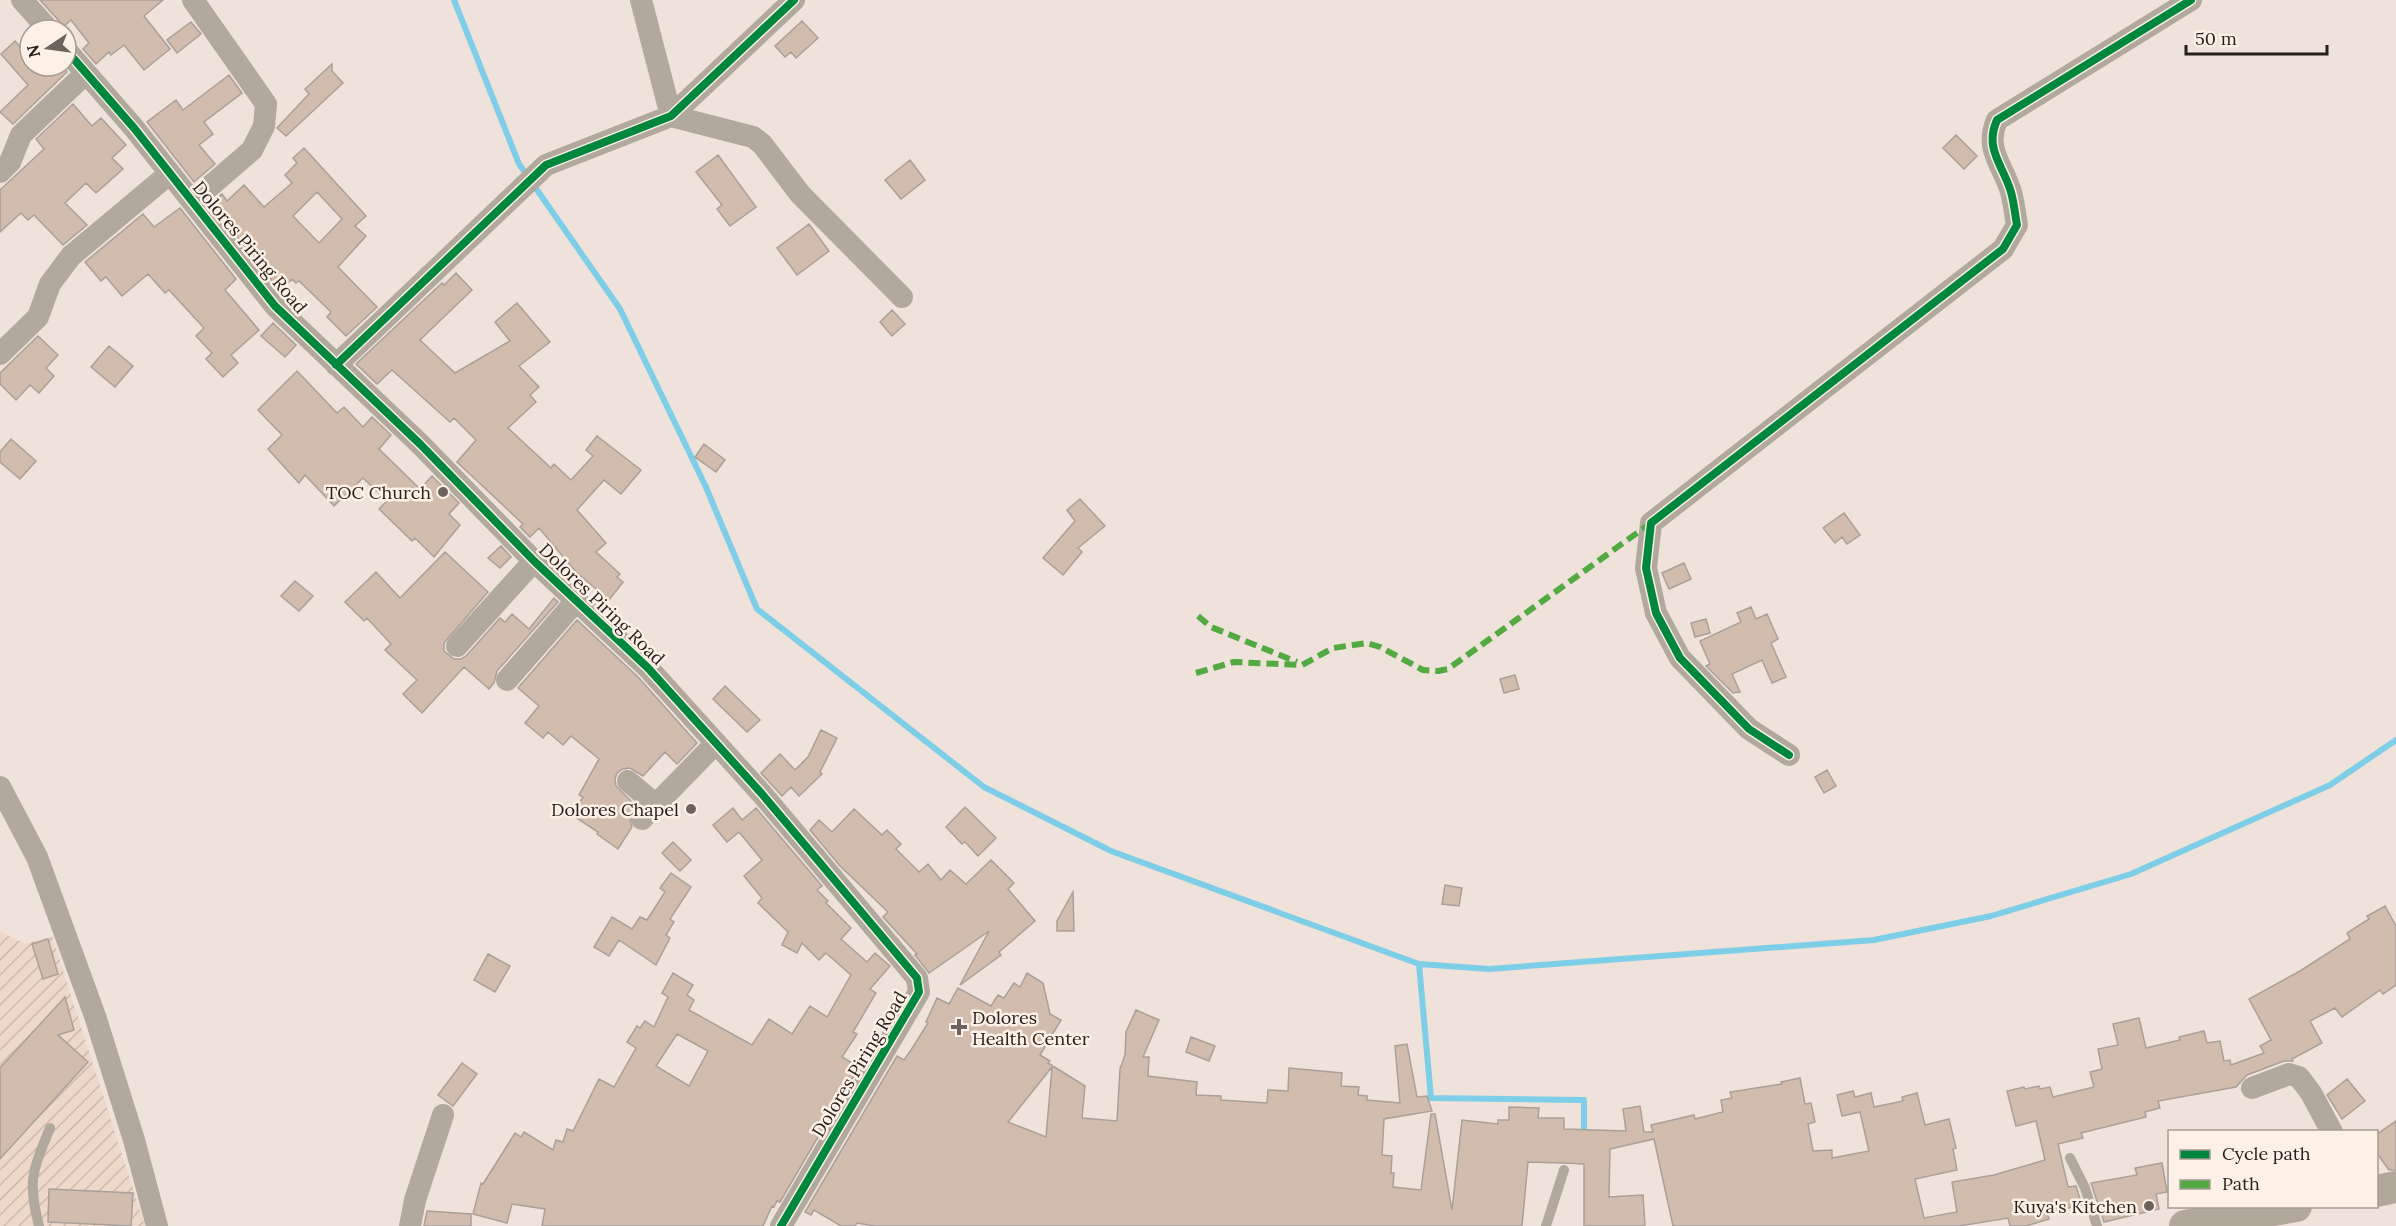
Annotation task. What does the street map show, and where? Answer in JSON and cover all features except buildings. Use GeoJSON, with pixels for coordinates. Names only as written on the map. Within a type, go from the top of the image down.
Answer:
{"type":"FeatureCollection","features":[{"type":"Feature","properties":{"kind":"main road"},"geometry":{"type":"LineString","coordinates":[[2378,1191],[2396,1187]]}},
{"type":"Feature","properties":{"kind":"main road"},"geometry":{"type":"LineString","coordinates":[[2185,1226],[2285,1208]]}},
{"type":"Feature","properties":{"kind":"street"},"geometry":{"type":"LineString","coordinates":[[22,0],[38,18]]}},
{"type":"Feature","properties":{"kind":"street"},"geometry":{"type":"LineString","coordinates":[[193,201],[252,150],[264,126],[266,104],[194,0]]}},
{"type":"Feature","properties":{"kind":"street"},"geometry":{"type":"LineString","coordinates":[[641,0],[671,116]]}},
{"type":"Feature","properties":{"kind":"street"},"geometry":{"type":"LineString","coordinates":[[336,365],[546,165],[671,116],[794,0]]}},
{"type":"Feature","properties":{"kind":"street"},"geometry":{"type":"LineString","coordinates":[[1789,755],[1749,729],[1680,658],[1656,613],[1646,568],[1651,523],[2003,249],[2017,225],[2010,190],[1994,152],[1991,132],[1997,120],[2192,0]]}},
{"type":"Feature","properties":{"kind":"street","name":"Dolores Piring Road"},"geometry":{"type":"LineString","coordinates":[[78,64],[134,128],[275,306],[420,444],[534,561],[648,668],[716,743],[917,978],[919,992],[781,1226]]}},
{"type":"Feature","properties":{"kind":"street"},"geometry":{"type":"LineString","coordinates":[[0,172],[10,162],[21,135],[86,73]]}},
{"type":"Feature","properties":{"kind":"street"},"geometry":{"type":"LineString","coordinates":[[671,116],[753,137],[762,144],[800,194],[902,297]]}},
{"type":"Feature","properties":{"kind":"street"},"geometry":{"type":"LineString","coordinates":[[0,354],[38,316],[50,284],[71,255],[170,174]]}},
{"type":"Feature","properties":{"kind":"street"},"geometry":{"type":"LineString","coordinates":[[457,646],[534,561]]}},
{"type":"Feature","properties":{"kind":"street"},"geometry":{"type":"LineString","coordinates":[[507,680],[576,601]]}},
{"type":"Feature","properties":{"kind":"street"},"geometry":{"type":"LineString","coordinates":[[628,781],[649,812],[716,743]]}},
{"type":"Feature","properties":{"kind":"street"},"geometry":{"type":"LineString","coordinates":[[0,787],[37,857],[95,1016],[134,1140],[157,1226]]}},
{"type":"Feature","properties":{"kind":"street"},"geometry":{"type":"LineString","coordinates":[[2252,1088],[2289,1074],[2299,1077],[2311,1093],[2331,1130]]}},
{"type":"Feature","properties":{"kind":"street"},"geometry":{"type":"LineString","coordinates":[[410,1226],[415,1200],[443,1115]]}},
{"type":"Feature","properties":{"kind":"lane"},"geometry":{"type":"LineString","coordinates":[[39,1226],[32,1200],[32,1172],[50,1128]]}},
{"type":"Feature","properties":{"kind":"lane"},"geometry":{"type":"LineString","coordinates":[[2070,1158],[2085,1188],[2097,1226]]}},
{"type":"Feature","properties":{"kind":"lane"},"geometry":{"type":"LineString","coordinates":[[1546,1226],[1564,1170]]}},
{"type":"Feature","properties":{"kind":"shaded area"},"geometry":{"type":"Polygon","coordinates":[[[0,931],[25,944],[52,936],[145,1226],[0,1226],[0,931]]]}},
{"type":"Feature","properties":{"kind":"waterway"},"geometry":{"type":"LineString","coordinates":[[454,0],[519,164],[620,309],[705,485],[757,609],[984,787],[1111,851],[1419,964],[1489,969],[1874,940],[1991,916],[2131,874],[2330,785],[2396,740]]}},
{"type":"Feature","properties":{"kind":"waterway"},"geometry":{"type":"LineString","coordinates":[[1419,964],[1431,1098],[1584,1100],[1584,1135]]}},
{"type":"Feature","properties":{"kind":"marked path"},"geometry":{"type":"LineString","coordinates":[[1196,673],[1234,662],[1302,665],[1333,648],[1367,643],[1380,647],[1423,670],[1448,669],[1651,523]]}},
{"type":"Feature","properties":{"kind":"marked path"},"geometry":{"type":"LineString","coordinates":[[1198,616],[1211,627],[1297,662]]}},
{"type":"Feature","properties":{"kind":"cycle path"},"geometry":{"type":"LineString","coordinates":[[336,365],[546,165],[671,116],[794,0]]}},
{"type":"Feature","properties":{"kind":"cycle path"},"geometry":{"type":"LineString","coordinates":[[1789,755],[1749,729],[1680,658],[1656,613],[1646,568],[1651,523],[2003,249],[2017,225],[2011,192],[1994,148],[1994,130],[1997,120],[2191,0]]}},
{"type":"Feature","properties":{"kind":"cycle path"},"geometry":{"type":"LineString","coordinates":[[78,64],[134,128],[275,306],[420,444],[534,561],[648,668],[762,794],[917,978],[919,992],[781,1226]]}},
{"type":"Feature","properties":{"kind":"place","name":"TOC Church"},"geometry":{"type":"Point","coordinates":[443,492]}},
{"type":"Feature","properties":{"kind":"place","name":"Dolores Chapel"},"geometry":{"type":"Point","coordinates":[691,809]}},
{"type":"Feature","properties":{"kind":"place","name":"Dolores Health Center"},"geometry":{"type":"Point","coordinates":[959,1027]}},
{"type":"Feature","properties":{"kind":"place","name":"Kuya's Kitchen"},"geometry":{"type":"Point","coordinates":[2149,1206]}}]}
